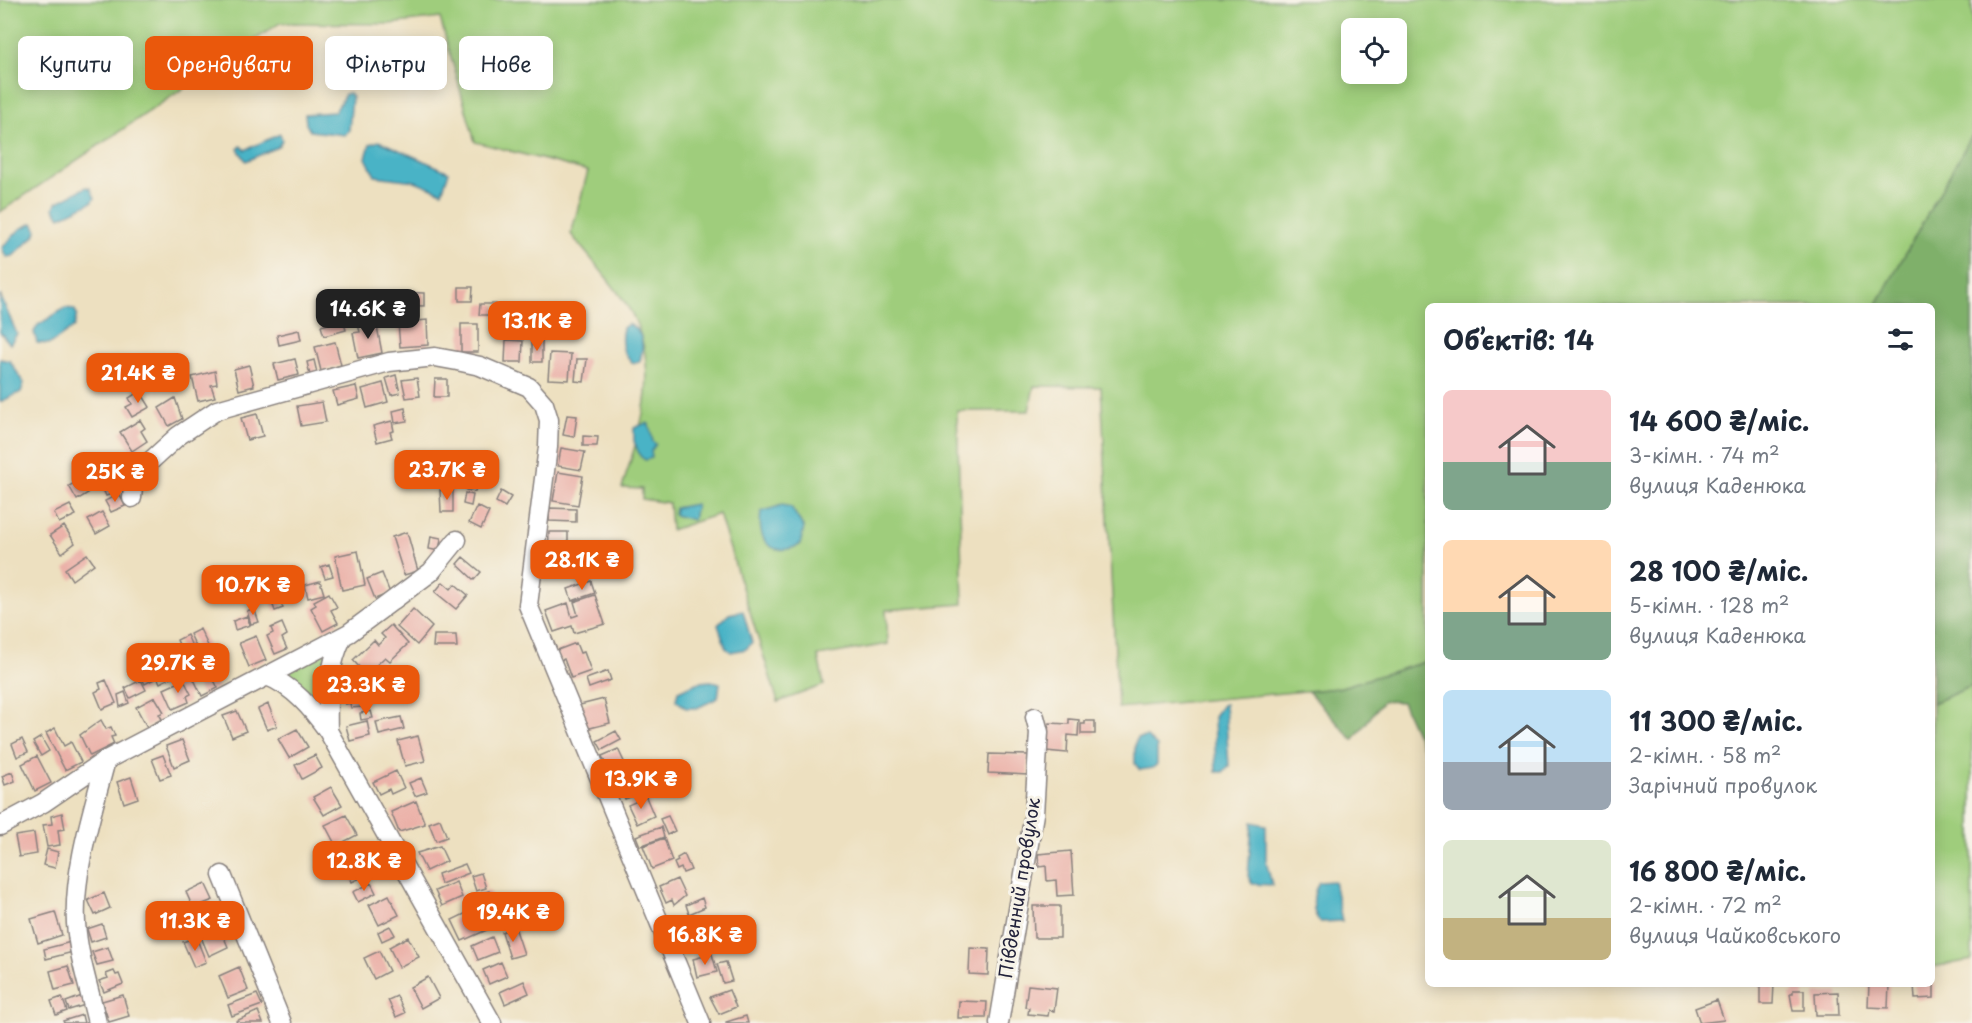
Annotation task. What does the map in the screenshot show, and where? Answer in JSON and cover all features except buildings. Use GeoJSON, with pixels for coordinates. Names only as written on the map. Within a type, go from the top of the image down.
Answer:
{"type":"FeatureCollection","features":[{"type":"Feature","properties":{"kind":"street"},"geometry":{"type":"LineString","coordinates":[[132,498],[134,476],[178,436],[217,410],[389,362],[435,357],[480,366],[529,387],[544,404],[549,420],[548,447],[528,605],[701,1023]]}},
{"type":"Feature","properties":{"kind":"street"},"geometry":{"type":"LineString","coordinates":[[0,826],[43,803],[106,760],[343,636],[431,572],[457,540]]}},
{"type":"Feature","properties":{"kind":"street"},"geometry":{"type":"LineString","coordinates":[[328,731],[328,697],[332,663],[343,636]]}},
{"type":"Feature","properties":{"kind":"street"},"geometry":{"type":"LineString","coordinates":[[267,676],[280,681],[296,694],[314,712],[328,731],[492,1023]]}},
{"type":"Feature","properties":{"kind":"street","name":"Південний провулок"},"geometry":{"type":"LineString","coordinates":[[999,1023],[1034,814],[1039,732],[1035,717]]}},
{"type":"Feature","properties":{"kind":"street"},"geometry":{"type":"LineString","coordinates":[[97,1023],[76,926],[75,905],[88,829],[106,760]]}},
{"type":"Feature","properties":{"kind":"street"},"geometry":{"type":"LineString","coordinates":[[222,875],[282,1023]]}},
{"type":"Feature","properties":{"kind":"green space"},"geometry":{"type":"Polygon","coordinates":[[[0,0],[1972,0],[1972,135],[1878,303],[1425,303],[1425,662],[1338,688],[1118,708],[1101,387],[1034,386],[1029,411],[957,411],[963,604],[886,610],[888,644],[818,656],[824,685],[778,702],[719,514],[671,530],[669,503],[642,499],[642,489],[622,488],[641,423],[647,380],[646,358],[641,336],[627,305],[571,234],[588,171],[475,142],[460,90],[553,90],[553,36],[459,36],[459,85],[447,36],[440,18],[390,24],[280,23],[261,36],[145,36],[145,90],[181,90],[0,212],[0,0]]]}},
{"type":"Feature","properties":{"kind":"green space"},"geometry":{"type":"Polygon","coordinates":[[[1972,135],[1972,686],[1935,702],[1935,303],[1878,303],[1972,135]]]}},
{"type":"Feature","properties":{"kind":"green space"},"geometry":{"type":"Polygon","coordinates":[[[343,636],[328,731],[267,676],[343,636]]]}},
{"type":"Feature","properties":{"kind":"green space"},"geometry":{"type":"Polygon","coordinates":[[[1425,662],[1425,752],[1402,702],[1383,701],[1353,740],[1308,691],[1338,688],[1425,662]]]}},
{"type":"Feature","properties":{"kind":"green space"},"geometry":{"type":"Polygon","coordinates":[[[1972,686],[1972,960],[1935,966],[1935,702],[1972,686]]]}},
{"type":"Feature","properties":{"kind":"water"},"geometry":{"type":"Polygon","coordinates":[[[349,93],[352,97],[349,130],[345,135],[310,131],[306,124],[305,114],[335,112],[345,94],[349,93]]]}},
{"type":"Feature","properties":{"kind":"water"},"geometry":{"type":"Polygon","coordinates":[[[280,134],[282,140],[278,147],[246,161],[238,149],[241,146],[245,150],[280,134]]]}},
{"type":"Feature","properties":{"kind":"water"},"geometry":{"type":"Polygon","coordinates":[[[379,141],[449,172],[442,192],[415,181],[375,176],[366,158],[370,144],[379,141]]]}},
{"type":"Feature","properties":{"kind":"water"},"geometry":{"type":"Polygon","coordinates":[[[86,187],[90,188],[95,198],[92,202],[60,217],[54,208],[56,203],[86,187]]]}},
{"type":"Feature","properties":{"kind":"water"},"geometry":{"type":"Polygon","coordinates":[[[33,223],[37,230],[36,234],[13,256],[6,257],[2,248],[20,229],[33,223]]]}},
{"type":"Feature","properties":{"kind":"water"},"geometry":{"type":"Polygon","coordinates":[[[0,295],[17,334],[10,344],[0,332],[0,295]]]}},
{"type":"Feature","properties":{"kind":"water"},"geometry":{"type":"Polygon","coordinates":[[[65,308],[74,309],[77,314],[74,327],[50,344],[37,343],[34,332],[38,325],[65,308]]]}},
{"type":"Feature","properties":{"kind":"water"},"geometry":{"type":"Polygon","coordinates":[[[628,324],[637,330],[642,340],[640,361],[633,363],[626,356],[622,342],[623,328],[628,324]]]}},
{"type":"Feature","properties":{"kind":"water"},"geometry":{"type":"Polygon","coordinates":[[[0,359],[10,361],[24,383],[21,392],[0,402],[0,359]]]}},
{"type":"Feature","properties":{"kind":"water"},"geometry":{"type":"Polygon","coordinates":[[[649,424],[653,442],[656,444],[651,451],[652,458],[645,460],[640,456],[634,441],[634,428],[649,424]]]}},
{"type":"Feature","properties":{"kind":"water"},"geometry":{"type":"Polygon","coordinates":[[[696,504],[693,520],[674,515],[675,508],[696,504]]]}},
{"type":"Feature","properties":{"kind":"water"},"geometry":{"type":"Polygon","coordinates":[[[782,505],[791,507],[804,528],[800,545],[790,549],[773,548],[764,539],[761,531],[761,512],[782,505]]]}},
{"type":"Feature","properties":{"kind":"water"},"geometry":{"type":"Polygon","coordinates":[[[743,611],[752,643],[746,649],[731,652],[726,648],[718,625],[729,614],[743,611]]]}},
{"type":"Feature","properties":{"kind":"water"},"geometry":{"type":"Polygon","coordinates":[[[699,682],[720,683],[718,698],[697,708],[686,708],[676,700],[678,691],[699,682]]]}},
{"type":"Feature","properties":{"kind":"water"},"geometry":{"type":"Polygon","coordinates":[[[1225,704],[1229,766],[1223,772],[1216,772],[1214,716],[1225,704]]]}},
{"type":"Feature","properties":{"kind":"water"},"geometry":{"type":"Polygon","coordinates":[[[1147,737],[1157,746],[1157,764],[1153,768],[1140,770],[1135,764],[1135,743],[1138,738],[1147,737]]]}},
{"type":"Feature","properties":{"kind":"water"},"geometry":{"type":"Polygon","coordinates":[[[1252,822],[1266,825],[1266,861],[1272,885],[1252,884],[1248,876],[1252,822]]]}},
{"type":"Feature","properties":{"kind":"water"},"geometry":{"type":"Polygon","coordinates":[[[1334,881],[1342,921],[1320,922],[1314,908],[1317,887],[1319,882],[1334,881]]]}}]}
